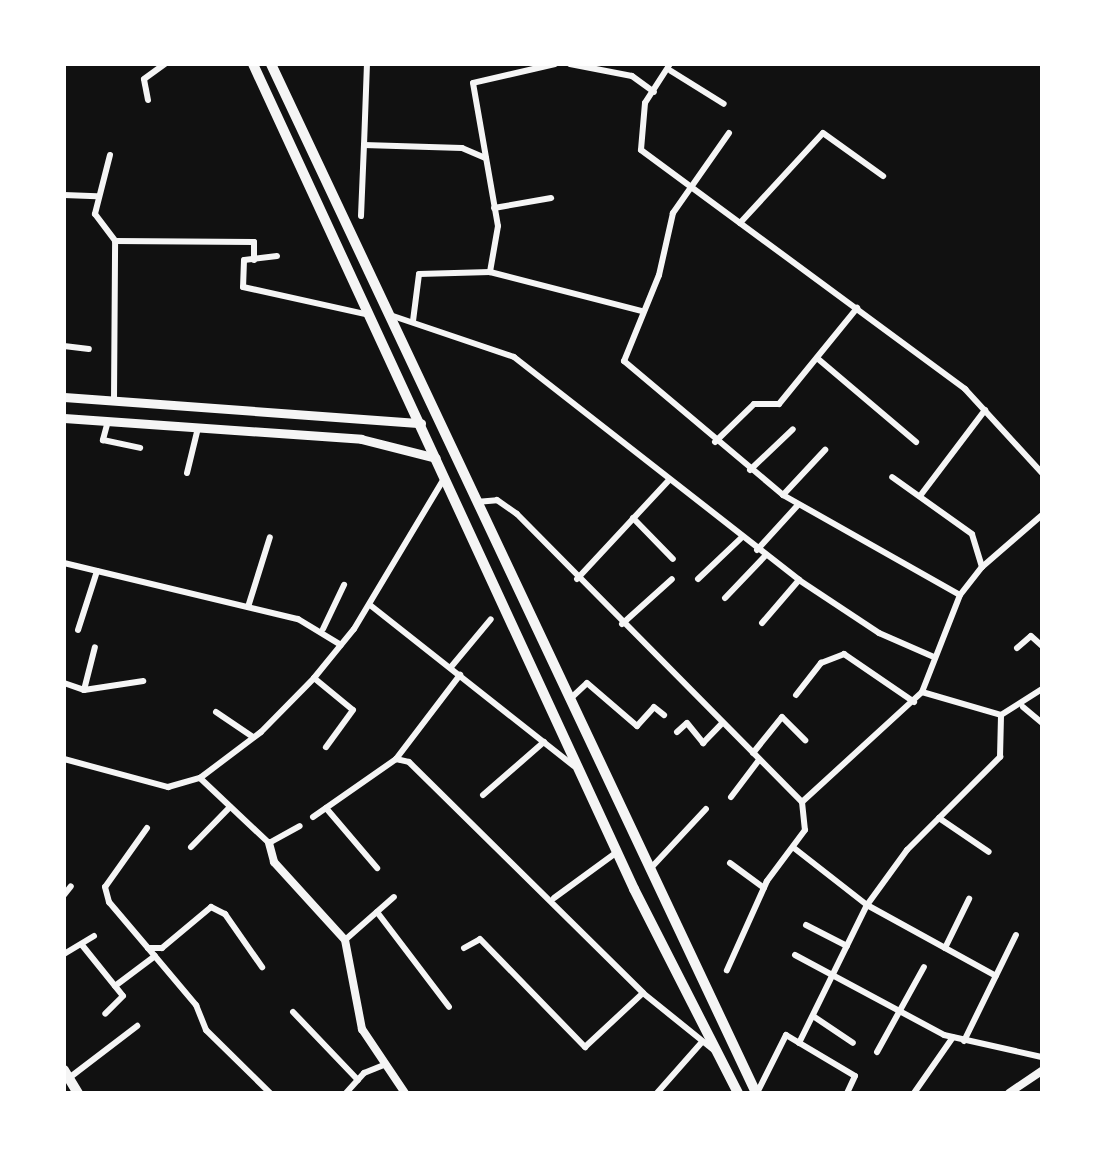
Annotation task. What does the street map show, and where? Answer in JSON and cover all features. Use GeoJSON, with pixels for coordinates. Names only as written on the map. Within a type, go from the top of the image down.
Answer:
{"type":"FeatureCollection","features":[{"type":"Feature","properties":{"kind":"main road"},"geometry":{"type":"LineString","coordinates":[[253,64],[617,852],[738,1093]]}},
{"type":"Feature","properties":{"kind":"main road"},"geometry":{"type":"LineString","coordinates":[[271,64],[756,1093]]}},
{"type":"Feature","properties":{"kind":"main road"},"geometry":{"type":"LineString","coordinates":[[64,397],[421,423]]}},
{"type":"Feature","properties":{"kind":"main road"},"geometry":{"type":"LineString","coordinates":[[64,418],[361,439],[436,458]]}},
{"type":"Feature","properties":{"kind":"main road"},"geometry":{"type":"LineString","coordinates":[[67,1074],[78,1093]]}},
{"type":"Feature","properties":{"kind":"street"},"geometry":{"type":"LineString","coordinates":[[148,100],[144,79],[165,64]]}},
{"type":"Feature","properties":{"kind":"street"},"geometry":{"type":"LineString","coordinates":[[361,216],[367,64]]}},
{"type":"Feature","properties":{"kind":"street"},"geometry":{"type":"LineString","coordinates":[[490,272],[494,208],[473,83],[555,64]]}},
{"type":"Feature","properties":{"kind":"street"},"geometry":{"type":"LineString","coordinates":[[570,64],[632,76],[654,92]]}},
{"type":"Feature","properties":{"kind":"street"},"geometry":{"type":"LineString","coordinates":[[724,104],[671,67],[654,92],[639,144],[687,184],[857,308],[985,410],[1042,473]]}},
{"type":"Feature","properties":{"kind":"street"},"geometry":{"type":"LineString","coordinates":[[729,133],[687,184],[624,361],[681,404],[715,442],[783,495],[960,595]]}},
{"type":"Feature","properties":{"kind":"street"},"geometry":{"type":"LineString","coordinates":[[740,223],[823,133],[883,176]]}},
{"type":"Feature","properties":{"kind":"street"},"geometry":{"type":"LineString","coordinates":[[364,145],[462,148],[486,158]]}},
{"type":"Feature","properties":{"kind":"street"},"geometry":{"type":"LineString","coordinates":[[110,155],[97,196],[98,224],[115,241],[254,242],[254,260]]}},
{"type":"Feature","properties":{"kind":"street"},"geometry":{"type":"LineString","coordinates":[[64,195],[97,196]]}},
{"type":"Feature","properties":{"kind":"street"},"geometry":{"type":"LineString","coordinates":[[494,208],[551,198]]}},
{"type":"Feature","properties":{"kind":"street"},"geometry":{"type":"LineString","coordinates":[[114,400],[115,241]]}},
{"type":"Feature","properties":{"kind":"street"},"geometry":{"type":"LineString","coordinates":[[277,256],[244,260],[243,287],[369,315]]}},
{"type":"Feature","properties":{"kind":"street"},"geometry":{"type":"LineString","coordinates":[[413,321],[419,274],[490,272],[642,311]]}},
{"type":"Feature","properties":{"kind":"street"},"geometry":{"type":"LineString","coordinates":[[715,442],[754,404],[779,404],[857,308]]}},
{"type":"Feature","properties":{"kind":"street"},"geometry":{"type":"LineString","coordinates":[[389,315],[514,357],[765,556],[879,633],[932,656]]}},
{"type":"Feature","properties":{"kind":"street"},"geometry":{"type":"LineString","coordinates":[[64,346],[89,349]]}},
{"type":"Feature","properties":{"kind":"street"},"geometry":{"type":"LineString","coordinates":[[817,358],[916,442]]}},
{"type":"Feature","properties":{"kind":"street"},"geometry":{"type":"LineString","coordinates":[[920,496],[985,410]]}},
{"type":"Feature","properties":{"kind":"street"},"geometry":{"type":"LineString","coordinates":[[108,421],[103,440],[140,448]]}},
{"type":"Feature","properties":{"kind":"street"},"geometry":{"type":"LineString","coordinates":[[187,473],[198,428]]}},
{"type":"Feature","properties":{"kind":"street"},"geometry":{"type":"LineString","coordinates":[[750,470],[793,429]]}},
{"type":"Feature","properties":{"kind":"street"},"geometry":{"type":"LineString","coordinates":[[783,495],[825,450]]}},
{"type":"Feature","properties":{"kind":"street"},"geometry":{"type":"LineString","coordinates":[[64,759],[168,787],[200,778],[253,737],[314,678],[341,645],[370,605],[445,477]]}},
{"type":"Feature","properties":{"kind":"street"},"geometry":{"type":"LineString","coordinates":[[892,477],[972,534],[982,567]]}},
{"type":"Feature","properties":{"kind":"street"},"geometry":{"type":"LineString","coordinates":[[577,579],[668,481]]}},
{"type":"Feature","properties":{"kind":"street"},"geometry":{"type":"LineString","coordinates":[[476,502],[508,505],[577,579],[802,802],[808,819],[794,848],[764,888],[727,970]]}},
{"type":"Feature","properties":{"kind":"street"},"geometry":{"type":"LineString","coordinates":[[757,550],[798,505]]}},
{"type":"Feature","properties":{"kind":"street"},"geometry":{"type":"LineString","coordinates":[[802,802],[914,702],[922,692],[932,656],[960,595],[982,567],[1042,515]]}},
{"type":"Feature","properties":{"kind":"street"},"geometry":{"type":"LineString","coordinates":[[633,518],[673,559]]}},
{"type":"Feature","properties":{"kind":"street"},"geometry":{"type":"LineString","coordinates":[[248,607],[270,537]]}},
{"type":"Feature","properties":{"kind":"street"},"geometry":{"type":"LineString","coordinates":[[698,579],[741,538]]}},
{"type":"Feature","properties":{"kind":"street"},"geometry":{"type":"LineString","coordinates":[[725,598],[765,556]]}},
{"type":"Feature","properties":{"kind":"street"},"geometry":{"type":"LineString","coordinates":[[64,563],[248,607],[323,629],[341,645]]}},
{"type":"Feature","properties":{"kind":"street"},"geometry":{"type":"LineString","coordinates":[[78,630],[97,571]]}},
{"type":"Feature","properties":{"kind":"street"},"geometry":{"type":"LineString","coordinates":[[622,624],[672,579]]}},
{"type":"Feature","properties":{"kind":"street"},"geometry":{"type":"LineString","coordinates":[[762,623],[799,580]]}},
{"type":"Feature","properties":{"kind":"street"},"geometry":{"type":"LineString","coordinates":[[323,629],[344,585]]}},
{"type":"Feature","properties":{"kind":"street"},"geometry":{"type":"LineString","coordinates":[[370,605],[580,770]]}},
{"type":"Feature","properties":{"kind":"street"},"geometry":{"type":"LineString","coordinates":[[451,667],[491,619]]}},
{"type":"Feature","properties":{"kind":"street"},"geometry":{"type":"LineString","coordinates":[[1017,648],[1031,636],[1042,646]]}},
{"type":"Feature","properties":{"kind":"street"},"geometry":{"type":"LineString","coordinates":[[84,690],[95,647]]}},
{"type":"Feature","properties":{"kind":"street"},"geometry":{"type":"LineString","coordinates":[[796,695],[821,663],[844,654],[914,702]]}},
{"type":"Feature","properties":{"kind":"street"},"geometry":{"type":"LineString","coordinates":[[313,817],[396,759],[460,675]]}},
{"type":"Feature","properties":{"kind":"street"},"geometry":{"type":"LineString","coordinates":[[314,678],[353,710],[326,747]]}},
{"type":"Feature","properties":{"kind":"street"},"geometry":{"type":"LineString","coordinates":[[64,683],[84,690],[143,681]]}},
{"type":"Feature","properties":{"kind":"street"},"geometry":{"type":"LineString","coordinates":[[569,700],[587,683],[637,726],[654,707],[664,715]]}},
{"type":"Feature","properties":{"kind":"street"},"geometry":{"type":"LineString","coordinates":[[922,692],[1001,715],[1023,707],[1042,689]]}},
{"type":"Feature","properties":{"kind":"street"},"geometry":{"type":"LineString","coordinates":[[1023,707],[1042,723]]}},
{"type":"Feature","properties":{"kind":"street"},"geometry":{"type":"LineString","coordinates":[[216,712],[253,737]]}},
{"type":"Feature","properties":{"kind":"street"},"geometry":{"type":"LineString","coordinates":[[799,1043],[867,905],[939,818],[1000,757],[1001,715]]}},
{"type":"Feature","properties":{"kind":"street"},"geometry":{"type":"LineString","coordinates":[[753,753],[782,717],[805,740]]}},
{"type":"Feature","properties":{"kind":"street"},"geometry":{"type":"LineString","coordinates":[[677,732],[687,723],[703,743],[722,723]]}},
{"type":"Feature","properties":{"kind":"street"},"geometry":{"type":"LineString","coordinates":[[483,795],[544,742]]}},
{"type":"Feature","properties":{"kind":"street"},"geometry":{"type":"LineString","coordinates":[[396,759],[415,766],[554,898],[643,993],[718,1054]]}},
{"type":"Feature","properties":{"kind":"street"},"geometry":{"type":"LineString","coordinates":[[731,797],[759,760]]}},
{"type":"Feature","properties":{"kind":"street"},"geometry":{"type":"LineString","coordinates":[[200,778],[269,843],[274,862],[345,940],[362,1029],[405,1093]]}},
{"type":"Feature","properties":{"kind":"street"},"geometry":{"type":"LineString","coordinates":[[191,847],[230,807]]}},
{"type":"Feature","properties":{"kind":"street"},"geometry":{"type":"LineString","coordinates":[[326,808],[377,868]]}},
{"type":"Feature","properties":{"kind":"street"},"geometry":{"type":"LineString","coordinates":[[650,869],[706,809]]}},
{"type":"Feature","properties":{"kind":"street"},"geometry":{"type":"LineString","coordinates":[[939,818],[989,852]]}},
{"type":"Feature","properties":{"kind":"street"},"geometry":{"type":"LineString","coordinates":[[269,843],[300,826]]}},
{"type":"Feature","properties":{"kind":"street"},"geometry":{"type":"LineString","coordinates":[[147,828],[105,887],[109,902],[196,1005],[206,1030],[270,1093]]}},
{"type":"Feature","properties":{"kind":"street"},"geometry":{"type":"LineString","coordinates":[[794,848],[867,905],[996,976]]}},
{"type":"Feature","properties":{"kind":"street"},"geometry":{"type":"LineString","coordinates":[[554,898],[617,852]]}},
{"type":"Feature","properties":{"kind":"street"},"geometry":{"type":"LineString","coordinates":[[730,863],[764,888]]}},
{"type":"Feature","properties":{"kind":"street"},"geometry":{"type":"LineString","coordinates":[[64,895],[71,886]]}},
{"type":"Feature","properties":{"kind":"street"},"geometry":{"type":"LineString","coordinates":[[345,940],[394,897]]}},
{"type":"Feature","properties":{"kind":"street"},"geometry":{"type":"LineString","coordinates":[[945,948],[969,899]]}},
{"type":"Feature","properties":{"kind":"street"},"geometry":{"type":"LineString","coordinates":[[148,948],[162,948],[211,907],[225,914],[262,967]]}},
{"type":"Feature","properties":{"kind":"street"},"geometry":{"type":"LineString","coordinates":[[377,912],[449,1007]]}},
{"type":"Feature","properties":{"kind":"street"},"geometry":{"type":"LineString","coordinates":[[806,925],[847,946]]}},
{"type":"Feature","properties":{"kind":"street"},"geometry":{"type":"LineString","coordinates":[[964,1041],[1016,935]]}},
{"type":"Feature","properties":{"kind":"street"},"geometry":{"type":"LineString","coordinates":[[64,954],[94,936]]}},
{"type":"Feature","properties":{"kind":"street"},"geometry":{"type":"LineString","coordinates":[[464,948],[480,939],[585,1047],[643,993]]}},
{"type":"Feature","properties":{"kind":"street"},"geometry":{"type":"LineString","coordinates":[[82,945],[123,996],[105,1014]]}},
{"type":"Feature","properties":{"kind":"street"},"geometry":{"type":"LineString","coordinates":[[795,955],[835,972],[902,1012],[953,1037],[1042,1057]]}},
{"type":"Feature","properties":{"kind":"street"},"geometry":{"type":"LineString","coordinates":[[115,986],[155,956]]}},
{"type":"Feature","properties":{"kind":"street"},"geometry":{"type":"LineString","coordinates":[[877,1052],[902,1012],[924,967]]}},
{"type":"Feature","properties":{"kind":"street"},"geometry":{"type":"LineString","coordinates":[[293,1012],[358,1080]]}},
{"type":"Feature","properties":{"kind":"street"},"geometry":{"type":"LineString","coordinates":[[813,1016],[853,1043]]}},
{"type":"Feature","properties":{"kind":"street"},"geometry":{"type":"LineString","coordinates":[[67,1074],[137,1026]]}},
{"type":"Feature","properties":{"kind":"street"},"geometry":{"type":"LineString","coordinates":[[914,1093],[953,1037]]}},
{"type":"Feature","properties":{"kind":"street"},"geometry":{"type":"LineString","coordinates":[[756,1093],[778,1039],[799,1043],[855,1076],[847,1093]]}},
{"type":"Feature","properties":{"kind":"street"},"geometry":{"type":"LineString","coordinates":[[657,1093],[702,1042]]}},
{"type":"Feature","properties":{"kind":"street"},"geometry":{"type":"LineString","coordinates":[[346,1093],[358,1080],[384,1065]]}},
{"type":"Feature","properties":{"kind":"street"},"geometry":{"type":"LineString","coordinates":[[1009,1093],[1042,1072]]}},
{"type":"Feature","properties":{"kind":"street"},"geometry":{"type":"LineString","coordinates":[[1019,1093],[1042,1072]]}}]}
